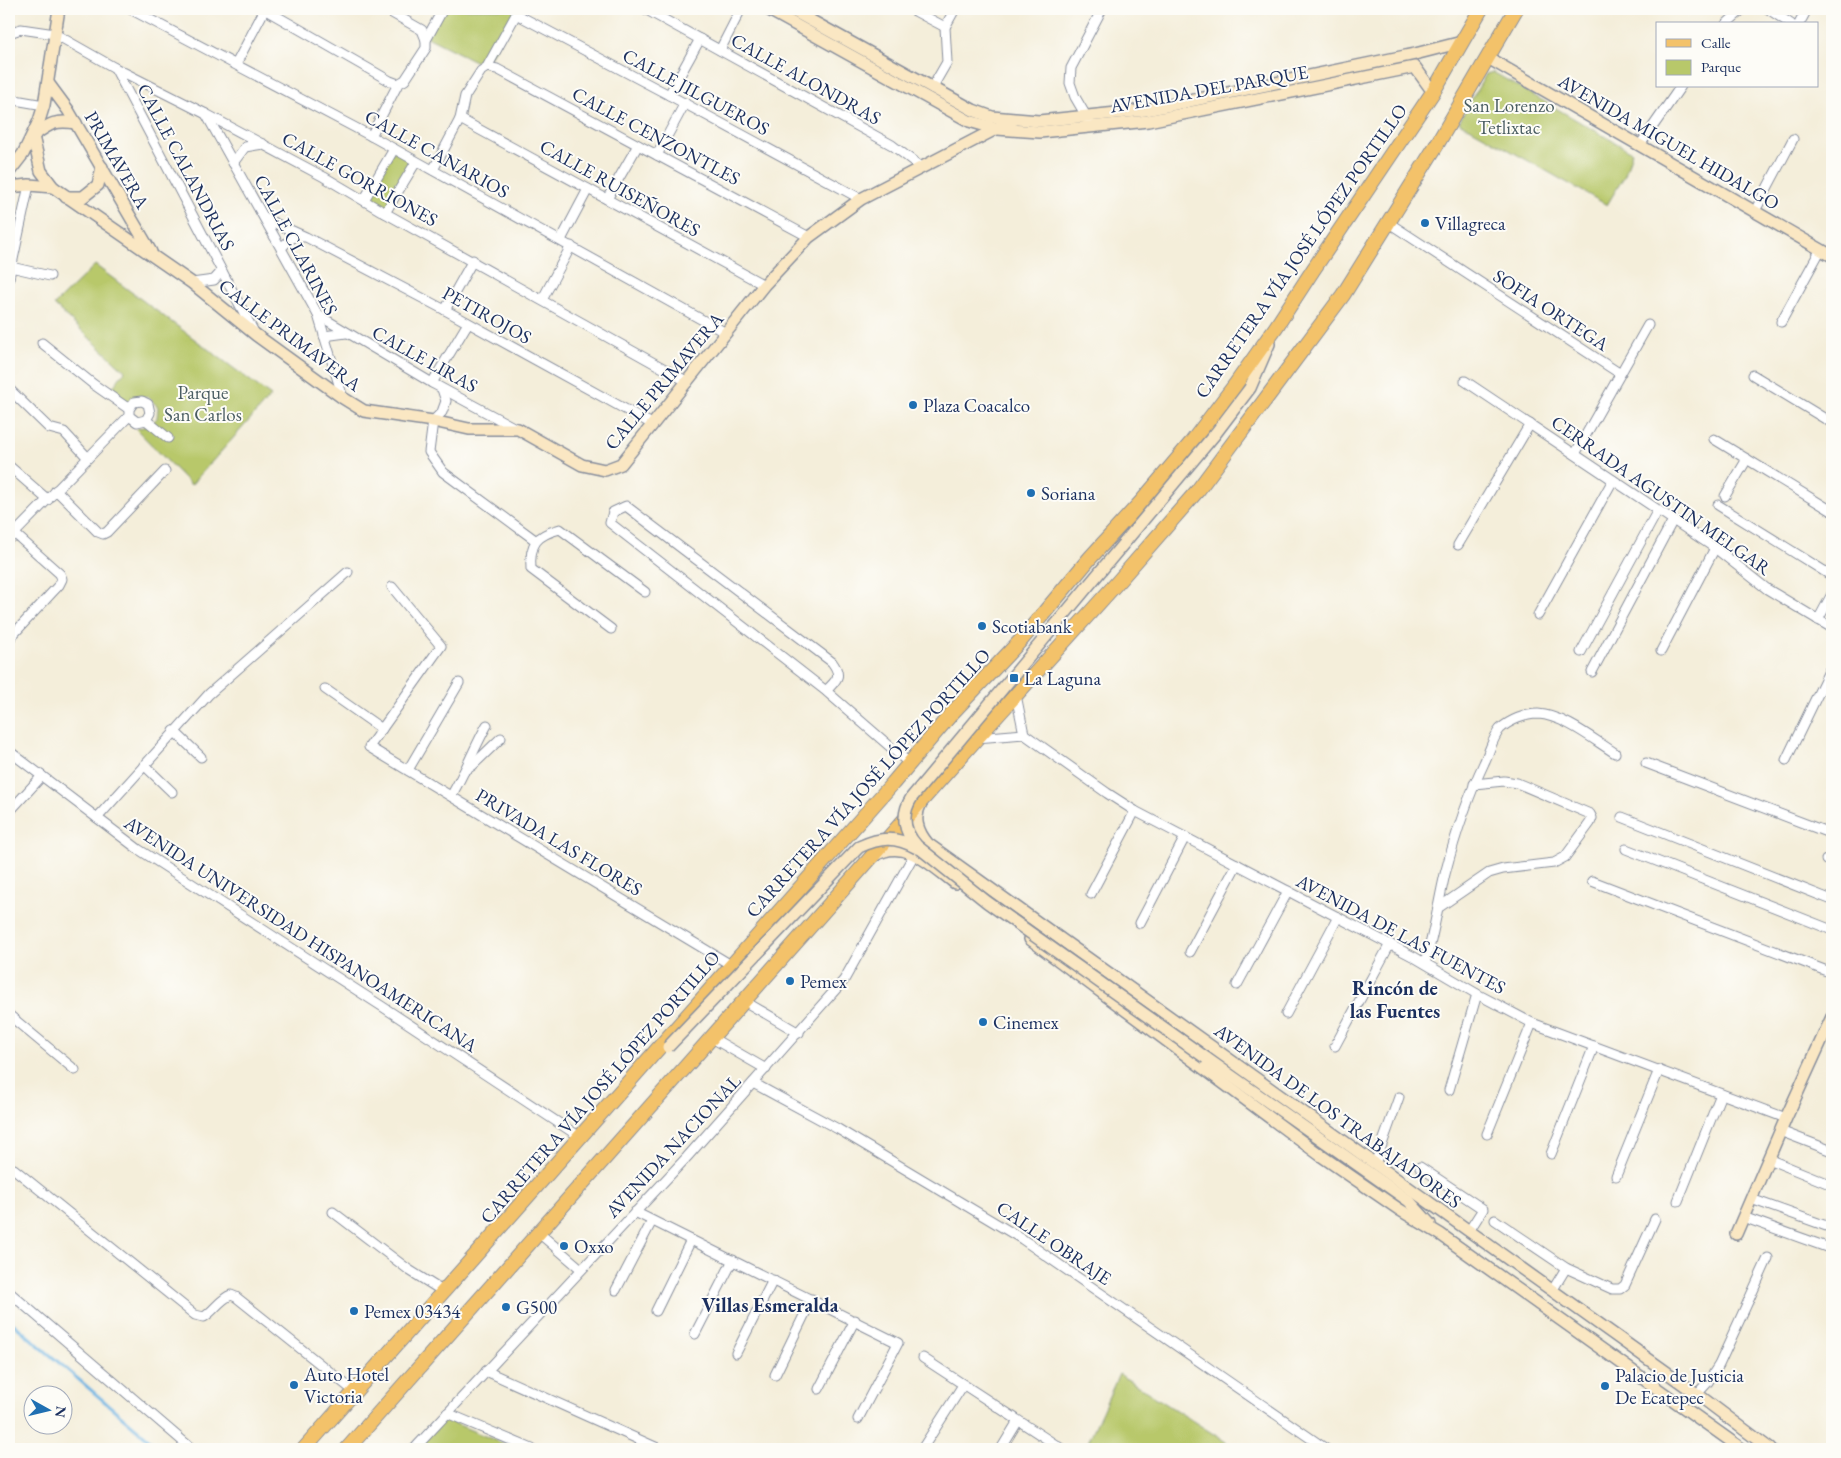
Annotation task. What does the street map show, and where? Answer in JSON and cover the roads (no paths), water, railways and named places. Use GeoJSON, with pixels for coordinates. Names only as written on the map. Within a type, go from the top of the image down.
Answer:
{"type":"FeatureCollection","features":[{"type":"Feature","properties":{"kind":"main road"},"geometry":{"type":"LineString","coordinates":[[9,172],[23,154],[33,136],[44,105],[59,9]]}},
{"type":"Feature","properties":{"kind":"main road","name":"AVENIDA DEL PARQUE"},"geometry":{"type":"LineString","coordinates":[[767,9],[969,121],[997,129],[1040,132],[1415,54],[1462,42]]}},
{"type":"Feature","properties":{"kind":"main road","name":"AVENIDA DEL PARQUE"},"geometry":{"type":"LineString","coordinates":[[790,9],[973,110],[992,117],[1013,120],[1148,121],[1415,67],[1433,92]]}},
{"type":"Feature","properties":{"kind":"main road","name":"CARRETERA VÍA JOSÉ LÓPEZ PORTILLO"},"geometry":{"type":"LineString","coordinates":[[304,1449],[952,713],[1022,639],[1191,443],[1276,327],[1433,92],[1481,9]]}},
{"type":"Feature","properties":{"kind":"main road"},"geometry":{"type":"LineString","coordinates":[[347,1449],[1198,490],[1343,294],[1389,223],[1516,9]]}},
{"type":"Feature","properties":{"kind":"main road","name":"AVENIDA MIGUEL HIDALGO"},"geometry":{"type":"LineString","coordinates":[[1488,58],[1832,256]]}},
{"type":"Feature","properties":{"kind":"main road","name":"PRIMAVERA"},"geometry":{"type":"LineString","coordinates":[[48,84],[76,123],[153,256]]}},
{"type":"Feature","properties":{"kind":"main road","name":"CALLE PRIMAVERA"},"geometry":{"type":"LineString","coordinates":[[33,136],[41,172],[53,187],[192,283],[256,335],[364,411],[469,429],[518,429],[582,465],[605,470],[621,464],[764,285],[809,237],[860,199],[1013,120]]}},
{"type":"Feature","properties":{"kind":"main road"},"geometry":{"type":"LineString","coordinates":[[33,136],[46,126],[60,121],[76,123]]}},
{"type":"Feature","properties":{"kind":"main road"},"geometry":{"type":"LineString","coordinates":[[66,197],[84,197],[98,185],[102,168]]}},
{"type":"Feature","properties":{"kind":"main road"},"geometry":{"type":"LineString","coordinates":[[9,187],[29,185],[53,187]]}},
{"type":"Feature","properties":{"kind":"main road"},"geometry":{"type":"LineString","coordinates":[[1276,327],[1250,388],[1215,434],[912,797],[905,810],[906,829],[917,846],[987,902],[1409,1201],[1440,1234]]}},
{"type":"Feature","properties":{"kind":"main road"},"geometry":{"type":"LineString","coordinates":[[924,839],[917,825],[916,814],[926,795]]}},
{"type":"Feature","properties":{"kind":"main road"},"geometry":{"type":"LineString","coordinates":[[605,1109],[668,1048],[847,858],[859,847],[873,841],[889,839],[905,841],[921,850],[1162,1019],[1224,1056]]}},
{"type":"Feature","properties":{"kind":"main road","name":"AVENIDA DE LOS TRABAJADORES"},"geometry":{"type":"LineString","coordinates":[[924,839],[928,844],[1697,1394],[1770,1449]]}},
{"type":"Feature","properties":{"kind":"main road","name":"AVENIDA DE LOS TRABAJADORES"},"geometry":{"type":"LineString","coordinates":[[870,858],[890,848],[902,848],[914,854],[1320,1155],[1400,1210],[1440,1234],[1742,1449]]}},
{"type":"Feature","properties":{"kind":"main road"},"geometry":{"type":"LineString","coordinates":[[1736,1234],[1832,1017]]}},
{"type":"Feature","properties":{"kind":"street","name":"CALLE CANARIOS"},"geometry":{"type":"LineString","coordinates":[[130,9],[371,136],[726,333]]}},
{"type":"Feature","properties":{"kind":"street"},"geometry":{"type":"LineString","coordinates":[[236,64],[264,9],[398,84]]}},
{"type":"Feature","properties":{"kind":"street"},"geometry":{"type":"LineString","coordinates":[[371,136],[398,84],[405,80],[426,48],[426,40],[422,30],[385,9]]}},
{"type":"Feature","properties":{"kind":"street"},"geometry":{"type":"LineString","coordinates":[[426,40],[443,9]]}},
{"type":"Feature","properties":{"kind":"street","name":"CALLE ALONDRAS"},"geometry":{"type":"LineString","coordinates":[[645,9],[892,144],[922,168]]}},
{"type":"Feature","properties":{"kind":"street"},"geometry":{"type":"LineString","coordinates":[[720,50],[742,9]]}},
{"type":"Feature","properties":{"kind":"street"},"geometry":{"type":"LineString","coordinates":[[911,9],[945,27]]}},
{"type":"Feature","properties":{"kind":"street"},"geometry":{"type":"LineString","coordinates":[[932,88],[946,62],[945,27],[955,9]]}},
{"type":"Feature","properties":{"kind":"street"},"geometry":{"type":"LineString","coordinates":[[1090,121],[1075,97],[1070,83],[1071,68],[1102,9]]}},
{"type":"Feature","properties":{"kind":"street"},"geometry":{"type":"LineString","coordinates":[[1728,22],[1743,9]]}},
{"type":"Feature","properties":{"kind":"street"},"geometry":{"type":"LineString","coordinates":[[1768,9],[1788,22]]}},
{"type":"Feature","properties":{"kind":"street"},"geometry":{"type":"LineString","coordinates":[[1800,22],[1805,9]]}},
{"type":"Feature","properties":{"kind":"street"},"geometry":{"type":"LineString","coordinates":[[433,170],[460,119],[465,96],[481,71],[487,67],[517,11]]}},
{"type":"Feature","properties":{"kind":"street","name":"CALLE JILGUEROS"},"geometry":{"type":"LineString","coordinates":[[517,11],[860,199]]}},
{"type":"Feature","properties":{"kind":"street","name":"CALLE GORRIONES"},"geometry":{"type":"LineString","coordinates":[[9,33],[21,29],[55,34],[115,68],[263,144],[688,382]]}},
{"type":"Feature","properties":{"kind":"street"},"geometry":{"type":"LineString","coordinates":[[669,94],[700,39]]}},
{"type":"Feature","properties":{"kind":"street","name":"CALLE CENZONTLES"},"geometry":{"type":"LineString","coordinates":[[487,67],[496,69],[809,237]]}},
{"type":"Feature","properties":{"kind":"street","name":"CALLE CALANDRIAS"},"geometry":{"type":"LineString","coordinates":[[115,68],[256,335]]}},
{"type":"Feature","properties":{"kind":"street"},"geometry":{"type":"LineString","coordinates":[[1640,145],[1680,88]]}},
{"type":"Feature","properties":{"kind":"street"},"geometry":{"type":"LineString","coordinates":[[9,99],[44,105]]}},
{"type":"Feature","properties":{"kind":"street"},"geometry":{"type":"LineString","coordinates":[[657,155],[685,103]]}},
{"type":"Feature","properties":{"kind":"street","name":"CALLE CLARINES"},"geometry":{"type":"LineString","coordinates":[[206,114],[282,247],[318,315],[343,398]]}},
{"type":"Feature","properties":{"kind":"street","name":"CALLE RUISEÑORES"},"geometry":{"type":"LineString","coordinates":[[460,119],[764,285]]}},
{"type":"Feature","properties":{"kind":"street"},"geometry":{"type":"LineString","coordinates":[[1755,212],[1793,139]]}},
{"type":"Feature","properties":{"kind":"street"},"geometry":{"type":"LineString","coordinates":[[233,163],[246,147],[263,144]]}},
{"type":"Feature","properties":{"kind":"street"},"geometry":{"type":"LineString","coordinates":[[607,199],[638,144]]}},
{"type":"Feature","properties":{"kind":"street"},"geometry":{"type":"LineString","coordinates":[[364,200],[394,149]]}},
{"type":"Feature","properties":{"kind":"street"},"geometry":{"type":"LineString","coordinates":[[385,212],[416,162]]}},
{"type":"Feature","properties":{"kind":"street"},"geometry":{"type":"LineString","coordinates":[[9,278],[12,249],[29,185]]}},
{"type":"Feature","properties":{"kind":"street"},"geometry":{"type":"LineString","coordinates":[[561,240],[588,189]]}},
{"type":"Feature","properties":{"kind":"street","name":"PETIROJOS"},"geometry":{"type":"LineString","coordinates":[[266,219],[306,237],[444,310],[652,424]]}},
{"type":"Feature","properties":{"kind":"street","name":"SOFIA ORTEGA"},"geometry":{"type":"LineString","coordinates":[[1389,223],[1619,373],[1575,454]]}},
{"type":"Feature","properties":{"kind":"street"},"geometry":{"type":"LineString","coordinates":[[282,247],[293,237],[306,237]]}},
{"type":"Feature","properties":{"kind":"street"},"geometry":{"type":"LineString","coordinates":[[542,300],[571,246]]}},
{"type":"Feature","properties":{"kind":"street"},"geometry":{"type":"LineString","coordinates":[[1782,322],[1820,249]]}},
{"type":"Feature","properties":{"kind":"street"},"geometry":{"type":"LineString","coordinates":[[444,310],[473,260]]}},
{"type":"Feature","properties":{"kind":"street"},"geometry":{"type":"LineString","coordinates":[[11,267],[50,276]]}},
{"type":"Feature","properties":{"kind":"street"},"geometry":{"type":"LineString","coordinates":[[192,283],[214,280],[222,271]]}},
{"type":"Feature","properties":{"kind":"street","name":"CALLE LIRAS"},"geometry":{"type":"LineString","coordinates":[[318,315],[442,389],[518,429]]}},
{"type":"Feature","properties":{"kind":"street"},"geometry":{"type":"LineString","coordinates":[[432,383],[468,323]]}},
{"type":"Feature","properties":{"kind":"street"},"geometry":{"type":"LineString","coordinates":[[1619,373],[1648,325]]}},
{"type":"Feature","properties":{"kind":"street"},"geometry":{"type":"LineString","coordinates":[[324,336],[346,333]]}},
{"type":"Feature","properties":{"kind":"street"},"geometry":{"type":"LineString","coordinates":[[9,639],[59,585],[62,579],[60,574],[11,536],[88,458],[129,413],[134,402],[142,401],[148,404],[150,413],[146,420],[136,422],[129,413],[42,343]]}},
{"type":"Feature","properties":{"kind":"street"},"geometry":{"type":"LineString","coordinates":[[1753,375],[1832,423]]}},
{"type":"Feature","properties":{"kind":"street"},"geometry":{"type":"LineString","coordinates":[[1465,381],[1530,424]]}},
{"type":"Feature","properties":{"kind":"street"},"geometry":{"type":"LineString","coordinates":[[9,389],[49,428],[64,432],[88,458]]}},
{"type":"Feature","properties":{"kind":"street"},"geometry":{"type":"LineString","coordinates":[[442,389],[446,401],[442,412],[433,422],[429,452],[442,472],[535,540]]}},
{"type":"Feature","properties":{"kind":"street"},"geometry":{"type":"LineString","coordinates":[[146,420],[168,438]]}},
{"type":"Feature","properties":{"kind":"street","name":"CERRADA AGUSTIN MELGAR"},"geometry":{"type":"LineString","coordinates":[[1458,545],[1530,424],[1715,548],[1767,589],[1832,628]]}},
{"type":"Feature","properties":{"kind":"street"},"geometry":{"type":"LineString","coordinates":[[1714,438],[1832,511]]}},
{"type":"Feature","properties":{"kind":"street"},"geometry":{"type":"LineString","coordinates":[[1725,496],[1747,458]]}},
{"type":"Feature","properties":{"kind":"street"},"geometry":{"type":"LineString","coordinates":[[9,466],[48,500]]}},
{"type":"Feature","properties":{"kind":"street"},"geometry":{"type":"LineString","coordinates":[[56,490],[98,532],[103,534],[165,471]]}},
{"type":"Feature","properties":{"kind":"street"},"geometry":{"type":"LineString","coordinates":[[1538,614],[1613,480]]}},
{"type":"Feature","properties":{"kind":"street"},"geometry":{"type":"LineString","coordinates":[[1718,505],[1832,576]]}},
{"type":"Feature","properties":{"kind":"street"},"geometry":{"type":"LineString","coordinates":[[826,691],[837,678],[838,670],[832,662],[626,506],[613,512],[610,522],[826,691],[909,763]]}},
{"type":"Feature","properties":{"kind":"street"},"geometry":{"type":"LineString","coordinates":[[1581,652],[1658,510]]}},
{"type":"Feature","properties":{"kind":"street"},"geometry":{"type":"LineString","coordinates":[[1592,672],[1673,520]]}},
{"type":"Feature","properties":{"kind":"street"},"geometry":{"type":"LineString","coordinates":[[611,629],[531,568],[530,558],[535,540],[546,532],[560,529],[645,592]]}},
{"type":"Feature","properties":{"kind":"street"},"geometry":{"type":"LineString","coordinates":[[1661,651],[1715,548]]}},
{"type":"Feature","properties":{"kind":"street"},"geometry":{"type":"LineString","coordinates":[[97,818],[174,731],[210,694],[348,572]]}},
{"type":"Feature","properties":{"kind":"street"},"geometry":{"type":"LineString","coordinates":[[325,690],[382,730],[441,646],[392,587]]}},
{"type":"Feature","properties":{"kind":"street"},"geometry":{"type":"LineString","coordinates":[[1818,620],[1832,594]]}},
{"type":"Feature","properties":{"kind":"street"},"geometry":{"type":"LineString","coordinates":[[1786,760],[1832,665]]}},
{"type":"Feature","properties":{"kind":"street"},"geometry":{"type":"LineString","coordinates":[[408,770],[459,683]]}},
{"type":"Feature","properties":{"kind":"street"},"geometry":{"type":"LineString","coordinates":[[977,738],[1024,734],[1016,695]]}},
{"type":"Feature","properties":{"kind":"street"},"geometry":{"type":"LineString","coordinates":[[1425,963],[1467,799],[1499,730],[1509,722],[1522,716],[1537,714],[1551,716],[1570,724],[1616,753]]}},
{"type":"Feature","properties":{"kind":"street"},"geometry":{"type":"LineString","coordinates":[[451,796],[466,770],[468,762],[487,724]]}},
{"type":"Feature","properties":{"kind":"street","name":"PRIVADA LAS FLORES"},"geometry":{"type":"LineString","coordinates":[[382,730],[369,747],[732,965]]}},
{"type":"Feature","properties":{"kind":"street"},"geometry":{"type":"LineString","coordinates":[[174,731],[201,757]]}},
{"type":"Feature","properties":{"kind":"street","name":"AVENIDA DE LAS FUENTES"},"geometry":{"type":"LineString","coordinates":[[1024,734],[1106,793],[1135,811],[1390,944],[1476,994],[1532,1023],[1786,1118]]}},
{"type":"Feature","properties":{"kind":"street"},"geometry":{"type":"LineString","coordinates":[[466,770],[501,738]]}},
{"type":"Feature","properties":{"kind":"street","name":"AVENIDA UNIVERSIDAD HISPANOAMERICANA"},"geometry":{"type":"LineString","coordinates":[[9,750],[138,850],[391,1012],[580,1137]]}},
{"type":"Feature","properties":{"kind":"street"},"geometry":{"type":"LineString","coordinates":[[1646,763],[1832,834]]}},
{"type":"Feature","properties":{"kind":"street"},"geometry":{"type":"LineString","coordinates":[[144,765],[172,792]]}},
{"type":"Feature","properties":{"kind":"street"},"geometry":{"type":"LineString","coordinates":[[9,812],[42,776]]}},
{"type":"Feature","properties":{"kind":"street"},"geometry":{"type":"LineString","coordinates":[[1438,908],[1489,873],[1503,869],[1554,863],[1565,856],[1592,818],[1590,814],[1517,783],[1504,781],[1474,784]]}},
{"type":"Feature","properties":{"kind":"street"},"geometry":{"type":"LineString","coordinates":[[1091,894],[1135,811]]}},
{"type":"Feature","properties":{"kind":"street"},"geometry":{"type":"LineString","coordinates":[[1622,817],[1832,900]]}},
{"type":"Feature","properties":{"kind":"street"},"geometry":{"type":"LineString","coordinates":[[1140,923],[1185,837]]}},
{"type":"Feature","properties":{"kind":"street","name":"AVENIDA NACIONAL"},"geometry":{"type":"LineString","coordinates":[[414,1449],[687,1157],[799,1033],[844,980],[924,839]]}},
{"type":"Feature","properties":{"kind":"street"},"geometry":{"type":"LineString","coordinates":[[1626,849],[1832,930]]}},
{"type":"Feature","properties":{"kind":"street"},"geometry":{"type":"LineString","coordinates":[[1190,952],[1236,864]]}},
{"type":"Feature","properties":{"kind":"street"},"geometry":{"type":"LineString","coordinates":[[1592,881],[1832,973]]}},
{"type":"Feature","properties":{"kind":"street"},"geometry":{"type":"LineString","coordinates":[[1237,985],[1288,891]]}},
{"type":"Feature","properties":{"kind":"street"},"geometry":{"type":"LineString","coordinates":[[1286,1014],[1338,917]]}},
{"type":"Feature","properties":{"kind":"street"},"geometry":{"type":"LineString","coordinates":[[1335,1046],[1390,944]]}},
{"type":"Feature","properties":{"kind":"street"},"geometry":{"type":"LineString","coordinates":[[1449,1090],[1476,994]]}},
{"type":"Feature","properties":{"kind":"street"},"geometry":{"type":"LineString","coordinates":[[744,1001],[799,1033]]}},
{"type":"Feature","properties":{"kind":"street"},"geometry":{"type":"LineString","coordinates":[[9,1015],[75,1070]]}},
{"type":"Feature","properties":{"kind":"street"},"geometry":{"type":"LineString","coordinates":[[1487,1134],[1532,1023]]}},
{"type":"Feature","properties":{"kind":"street"},"geometry":{"type":"LineString","coordinates":[[712,1038],[766,1069]]}},
{"type":"Feature","properties":{"kind":"street"},"geometry":{"type":"LineString","coordinates":[[1550,1154],[1594,1046]]}},
{"type":"Feature","properties":{"kind":"street"},"geometry":{"type":"LineString","coordinates":[[1616,1176],[1659,1070]]}},
{"type":"Feature","properties":{"kind":"street","name":"CALLE OBRAJE"},"geometry":{"type":"LineString","coordinates":[[753,1082],[838,1129],[1022,1239],[1326,1449]]}},
{"type":"Feature","properties":{"kind":"street"},"geometry":{"type":"LineString","coordinates":[[1678,1201],[1721,1094]]}},
{"type":"Feature","properties":{"kind":"street"},"geometry":{"type":"LineString","coordinates":[[1375,1164],[1399,1097]]}},
{"type":"Feature","properties":{"kind":"street"},"geometry":{"type":"LineString","coordinates":[[1780,1131],[1832,1151]]}},
{"type":"Feature","properties":{"kind":"street"},"geometry":{"type":"LineString","coordinates":[[1768,1159],[1832,1185]]}},
{"type":"Feature","properties":{"kind":"street"},"geometry":{"type":"LineString","coordinates":[[1420,1167],[1483,1208],[1469,1231]]}},
{"type":"Feature","properties":{"kind":"street"},"geometry":{"type":"LineString","coordinates":[[14,1169],[196,1315],[204,1317],[211,1313],[226,1297],[231,1295],[236,1297],[355,1392]]}},
{"type":"Feature","properties":{"kind":"street"},"geometry":{"type":"LineString","coordinates":[[1751,1200],[1832,1228]]}},
{"type":"Feature","properties":{"kind":"street"},"geometry":{"type":"LineString","coordinates":[[333,1212],[409,1270],[444,1292]]}},
{"type":"Feature","properties":{"kind":"street"},"geometry":{"type":"LineString","coordinates":[[635,1212],[898,1343],[858,1419]]}},
{"type":"Feature","properties":{"kind":"street"},"geometry":{"type":"LineString","coordinates":[[1743,1217],[1832,1250]]}},
{"type":"Feature","properties":{"kind":"street"},"geometry":{"type":"LineString","coordinates":[[1495,1220],[1566,1268],[1612,1289],[1620,1289],[1625,1284],[1655,1219]]}},
{"type":"Feature","properties":{"kind":"street"},"geometry":{"type":"LineString","coordinates":[[616,1290],[652,1221]]}},
{"type":"Feature","properties":{"kind":"street"},"geometry":{"type":"LineString","coordinates":[[539,1233],[581,1270]]}},
{"type":"Feature","properties":{"kind":"street"},"geometry":{"type":"LineString","coordinates":[[656,1311],[691,1240]]}},
{"type":"Feature","properties":{"kind":"street"},"geometry":{"type":"LineString","coordinates":[[1697,1394],[1708,1382],[1719,1365],[1768,1258]]}},
{"type":"Feature","properties":{"kind":"street"},"geometry":{"type":"LineString","coordinates":[[695,1334],[733,1260]]}},
{"type":"Feature","properties":{"kind":"street"},"geometry":{"type":"LineString","coordinates":[[1552,1291],[1566,1268]]}},
{"type":"Feature","properties":{"kind":"street"},"geometry":{"type":"LineString","coordinates":[[736,1353],[772,1280]]}},
{"type":"Feature","properties":{"kind":"street"},"geometry":{"type":"LineString","coordinates":[[9,1292],[192,1449]]}},
{"type":"Feature","properties":{"kind":"street"},"geometry":{"type":"LineString","coordinates":[[775,1375],[812,1299]]}},
{"type":"Feature","properties":{"kind":"street"},"geometry":{"type":"LineString","coordinates":[[819,1389],[855,1320]]}},
{"type":"Feature","properties":{"kind":"street"},"geometry":{"type":"LineString","coordinates":[[923,1358],[1062,1449]]}},
{"type":"Feature","properties":{"kind":"street"},"geometry":{"type":"LineString","coordinates":[[486,1371],[660,1449]]}},
{"type":"Feature","properties":{"kind":"street"},"geometry":{"type":"LineString","coordinates":[[922,1449],[963,1385]]}},
{"type":"Feature","properties":{"kind":"street"},"geometry":{"type":"LineString","coordinates":[[447,1414],[532,1449]]}},
{"type":"Feature","properties":{"kind":"street"},"geometry":{"type":"LineString","coordinates":[[1001,1449],[1018,1420]]}},
{"type":"Feature","properties":{"kind":"waterway"},"geometry":{"type":"LineString","coordinates":[[9,1320],[160,1449]]}},
{"type":"Feature","properties":{"kind":"place","name":"Villagreca"},"geometry":{"type":"Point","coordinates":[1425,223]}},
{"type":"Feature","properties":{"kind":"place","name":"Plaza Coacalco"},"geometry":{"type":"Point","coordinates":[913,405]}},
{"type":"Feature","properties":{"kind":"place","name":"Soriana"},"geometry":{"type":"Point","coordinates":[1031,493]}},
{"type":"Feature","properties":{"kind":"place","name":"Scotiabank"},"geometry":{"type":"Point","coordinates":[982,626]}},
{"type":"Feature","properties":{"kind":"place","name":"La Laguna"},"geometry":{"type":"Point","coordinates":[1014,678]}},
{"type":"Feature","properties":{"kind":"place","name":"Pemex"},"geometry":{"type":"Point","coordinates":[790,981]}},
{"type":"Feature","properties":{"kind":"place","name":"Cinemex"},"geometry":{"type":"Point","coordinates":[983,1022]}},
{"type":"Feature","properties":{"kind":"place","name":"Oxxo"},"geometry":{"type":"Point","coordinates":[564,1246]}},
{"type":"Feature","properties":{"kind":"place","name":"G500"},"geometry":{"type":"Point","coordinates":[506,1307]}},
{"type":"Feature","properties":{"kind":"place","name":"Pemex 03434"},"geometry":{"type":"Point","coordinates":[354,1311]}},
{"type":"Feature","properties":{"kind":"place","name":"Auto Hotel Victoria"},"geometry":{"type":"Point","coordinates":[294,1385]}},
{"type":"Feature","properties":{"kind":"place","name":"Palacio de Justicia De Ecatepec"},"geometry":{"type":"Point","coordinates":[1605,1386]}},
{"type":"Feature","properties":{"kind":"district","name":"Rincón de las Fuentes"},"geometry":{"type":"Point","coordinates":[1395,1000]}},
{"type":"Feature","properties":{"kind":"district","name":"Villas Esmeralda"},"geometry":{"type":"Point","coordinates":[770,1305]}},
{"type":"Feature","properties":{"kind":"park label","name":"San Lorenzo Tetlixtac"},"geometry":{"type":"Point","coordinates":[1509,116]}},
{"type":"Feature","properties":{"kind":"park label","name":"Parque San Carlos"},"geometry":{"type":"Point","coordinates":[203,403]}}]}
